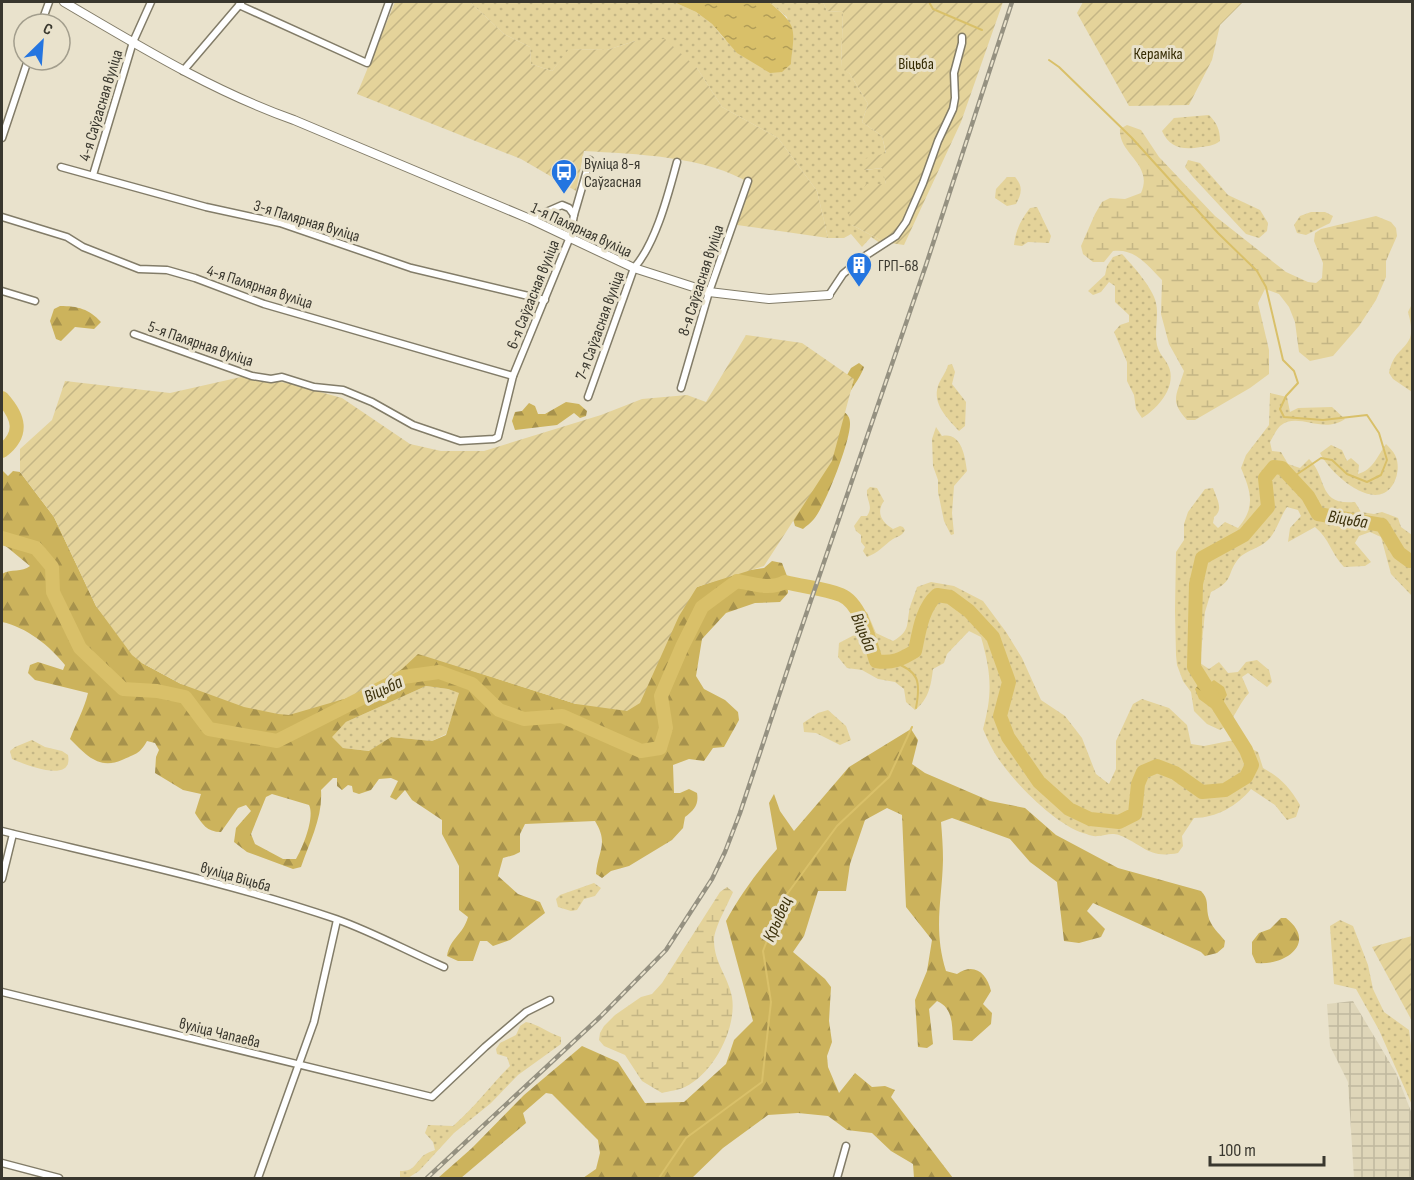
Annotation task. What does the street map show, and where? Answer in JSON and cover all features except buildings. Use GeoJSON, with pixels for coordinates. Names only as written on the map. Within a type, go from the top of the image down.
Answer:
{"type":"FeatureCollection","features":[{"type":"Feature","properties":{"kind":"street","name":"1-я Палярная вуліца"},"geometry":{"type":"LineString","coordinates":[[64,2],[183,71],[255,107],[294,120],[530,219],[634,268],[709,292],[769,298],[829,295],[843,274],[862,258],[896,236],[915,205],[938,141],[953,109],[954,74],[962,37]]}},
{"type":"Feature","properties":{"kind":"street","name":"4-я Саўгасная вуліца"},"geometry":{"type":"LineString","coordinates":[[93,175],[133,42],[151,2]]}},
{"type":"Feature","properties":{"kind":"street"},"geometry":{"type":"LineString","coordinates":[[183,71],[240,3],[367,63],[389,2]]}},
{"type":"Feature","properties":{"kind":"street"},"geometry":{"type":"LineString","coordinates":[[2,138],[24,72]]}},
{"type":"Feature","properties":{"kind":"street","name":"6-я Саўгасная вуліца"},"geometry":{"type":"LineString","coordinates":[[498,437],[513,376],[570,237],[590,160]]}},
{"type":"Feature","properties":{"kind":"street","name":"7-я Саўгасная вуліца"},"geometry":{"type":"LineString","coordinates":[[588,397],[634,268],[643,258],[666,203],[676,162]]}},
{"type":"Feature","properties":{"kind":"street","name":"3-я Палярная вуліца"},"geometry":{"type":"LineString","coordinates":[[61,167],[206,207],[280,223],[411,268],[545,300]]}},
{"type":"Feature","properties":{"kind":"street","name":"8-я Саўгасная вуліца"},"geometry":{"type":"LineString","coordinates":[[681,388],[709,292],[748,181]]}},
{"type":"Feature","properties":{"kind":"street"},"geometry":{"type":"LineString","coordinates":[[530,219],[562,206],[569,208],[574,215]]}},
{"type":"Feature","properties":{"kind":"street","name":"4-я Палярная вуліца"},"geometry":{"type":"LineString","coordinates":[[2,217],[68,237],[83,247],[139,269],[166,270],[195,278],[264,304],[513,376]]}},
{"type":"Feature","properties":{"kind":"street"},"geometry":{"type":"LineString","coordinates":[[2,291],[35,301]]}},
{"type":"Feature","properties":{"kind":"street","name":"5-я Палярная вуліца"},"geometry":{"type":"LineString","coordinates":[[134,334],[252,376],[271,379],[282,377],[314,387],[343,390],[372,402],[413,424],[460,441],[488,441],[498,437]]}},
{"type":"Feature","properties":{"kind":"street","name":"вуліца Віцьба"},"geometry":{"type":"LineString","coordinates":[[2,831],[212,882],[337,920],[444,968]]}},
{"type":"Feature","properties":{"kind":"street"},"geometry":{"type":"LineString","coordinates":[[2,879],[13,834]]}},
{"type":"Feature","properties":{"kind":"street"},"geometry":{"type":"LineString","coordinates":[[258,1179],[314,1022],[337,920]]}},
{"type":"Feature","properties":{"kind":"street","name":"вуліца Чапаева"},"geometry":{"type":"LineString","coordinates":[[2,993],[432,1097],[526,1012],[550,1000]]}},
{"type":"Feature","properties":{"kind":"street"},"geometry":{"type":"LineString","coordinates":[[837,1179],[846,1146]]}},
{"type":"Feature","properties":{"kind":"street"},"geometry":{"type":"LineString","coordinates":[[2,1163],[59,1179]]}},
{"type":"Feature","properties":{"kind":"shaded area"},"geometry":{"type":"Polygon","coordinates":[[[1353,1001],[1396,1073],[1412,1114],[1412,1178],[1354,1178],[1348,1082],[1330,1046],[1327,1004],[1353,1001]]]}},
{"type":"Feature","properties":{"kind":"green space"},"geometry":{"type":"Polygon","coordinates":[[[395,2],[470,2],[504,34],[530,47],[531,64],[552,71],[569,49],[607,50],[635,41],[665,39],[697,68],[722,107],[778,138],[817,191],[828,238],[737,225],[751,184],[714,167],[670,158],[584,151],[576,191],[521,159],[357,94],[395,2]]]}},
{"type":"Feature","properties":{"kind":"green space"},"geometry":{"type":"Polygon","coordinates":[[[470,2],[676,3],[696,12],[712,24],[725,40],[791,64],[792,49],[787,17],[769,2],[823,2],[827,11],[843,12],[841,67],[850,74],[868,104],[862,122],[882,136],[886,154],[864,160],[865,170],[883,168],[886,184],[852,225],[884,242],[880,243],[871,237],[862,247],[851,234],[844,238],[828,238],[817,191],[778,138],[722,107],[697,68],[635,41],[607,50],[570,49],[552,71],[531,64],[530,47],[504,34],[470,2]]]}},
{"type":"Feature","properties":{"kind":"green space","name":"Віцьба"},"geometry":{"type":"Polygon","coordinates":[[[823,2],[1003,2],[961,122],[904,245],[884,242],[852,225],[849,214],[866,184],[886,184],[882,168],[864,170],[864,159],[886,153],[882,136],[862,122],[868,104],[850,74],[841,68],[843,12],[827,11],[823,2]]]}},
{"type":"Feature","properties":{"kind":"green space","name":"Кераміка"},"geometry":{"type":"Polygon","coordinates":[[[1083,2],[1243,2],[1220,25],[1212,60],[1189,105],[1129,106],[1077,13],[1083,2]]]}},
{"type":"Feature","properties":{"kind":"green space"},"geometry":{"type":"Polygon","coordinates":[[[1209,115],[1219,133],[1220,141],[1213,145],[1178,147],[1169,142],[1162,131],[1174,118],[1209,115]]]}},
{"type":"Feature","properties":{"kind":"green space"},"geometry":{"type":"Polygon","coordinates":[[[1127,125],[1141,130],[1159,157],[1215,216],[1286,272],[1308,282],[1316,283],[1322,278],[1323,263],[1314,241],[1315,233],[1321,229],[1376,216],[1391,222],[1396,228],[1397,236],[1386,261],[1386,277],[1376,300],[1359,326],[1333,356],[1310,361],[1299,352],[1295,322],[1289,307],[1279,294],[1265,289],[1258,303],[1269,350],[1269,374],[1250,388],[1195,420],[1187,420],[1176,402],[1184,371],[1169,344],[1161,314],[1162,280],[1146,263],[1128,252],[1113,251],[1104,262],[1093,262],[1083,254],[1081,246],[1102,202],[1110,198],[1125,199],[1141,193],[1144,183],[1143,174],[1121,138],[1120,129],[1127,125]]]}},
{"type":"Feature","properties":{"kind":"green space"},"geometry":{"type":"Polygon","coordinates":[[[1188,160],[1200,163],[1228,195],[1260,210],[1268,223],[1267,231],[1259,238],[1246,234],[1185,167],[1188,160]]]}},
{"type":"Feature","properties":{"kind":"green space"},"geometry":{"type":"Polygon","coordinates":[[[1007,177],[1015,177],[1021,190],[1016,204],[1007,206],[995,198],[996,189],[1007,177]]]}},
{"type":"Feature","properties":{"kind":"green space"},"geometry":{"type":"Polygon","coordinates":[[[1037,207],[1051,236],[1049,243],[1028,242],[1022,246],[1014,245],[1024,217],[1030,208],[1037,207]]]}},
{"type":"Feature","properties":{"kind":"green space"},"geometry":{"type":"Polygon","coordinates":[[[1311,212],[1325,212],[1333,216],[1330,223],[1306,235],[1297,233],[1294,225],[1300,216],[1311,212]]]}},
{"type":"Feature","properties":{"kind":"green space"},"geometry":{"type":"Polygon","coordinates":[[[1122,254],[1142,277],[1154,297],[1157,308],[1157,345],[1168,365],[1171,380],[1160,402],[1142,418],[1136,409],[1134,395],[1127,381],[1127,362],[1114,332],[1120,325],[1129,322],[1129,315],[1115,302],[1115,286],[1109,282],[1101,292],[1093,295],[1088,291],[1105,275],[1107,266],[1113,257],[1122,254]]]}},
{"type":"Feature","properties":{"kind":"green space"},"geometry":{"type":"Polygon","coordinates":[[[1412,304],[1412,392],[1393,379],[1389,373],[1393,361],[1411,335],[1408,312],[1412,304]]]}},
{"type":"Feature","properties":{"kind":"green space"},"geometry":{"type":"Polygon","coordinates":[[[60,306],[83,309],[101,322],[94,329],[75,327],[61,341],[56,339],[50,321],[54,309],[60,306]]]}},
{"type":"Feature","properties":{"kind":"green space"},"geometry":{"type":"Polygon","coordinates":[[[746,335],[802,343],[854,379],[832,461],[764,566],[697,587],[679,616],[640,703],[627,711],[576,704],[418,654],[381,684],[344,699],[289,715],[244,707],[181,684],[132,655],[96,606],[54,517],[20,472],[20,449],[52,420],[65,381],[170,393],[241,377],[288,383],[342,398],[410,444],[441,451],[484,451],[601,415],[642,399],[687,395],[706,402],[746,335]]]}},
{"type":"Feature","properties":{"kind":"green space"},"geometry":{"type":"Polygon","coordinates":[[[859,363],[864,367],[844,405],[843,411],[850,423],[842,457],[819,512],[803,529],[795,526],[791,512],[843,382],[851,368],[859,363]]]}},
{"type":"Feature","properties":{"kind":"green space"},"geometry":{"type":"Polygon","coordinates":[[[952,364],[955,372],[952,384],[966,402],[965,426],[959,431],[942,411],[937,399],[939,383],[948,365],[952,364]]]}},
{"type":"Feature","properties":{"kind":"green space"},"geometry":{"type":"Polygon","coordinates":[[[1270,393],[1287,397],[1290,412],[1298,408],[1332,407],[1345,419],[1328,425],[1302,421],[1287,422],[1280,426],[1270,442],[1272,451],[1281,452],[1288,464],[1300,468],[1309,459],[1315,466],[1325,489],[1334,500],[1355,502],[1361,512],[1374,514],[1382,512],[1398,518],[1401,527],[1412,535],[1412,596],[1391,574],[1381,537],[1370,532],[1359,536],[1355,543],[1371,562],[1365,566],[1344,567],[1324,536],[1315,527],[1288,542],[1290,528],[1301,516],[1298,510],[1287,507],[1268,540],[1240,557],[1224,584],[1211,592],[1205,612],[1200,663],[1209,669],[1219,662],[1228,673],[1238,672],[1246,662],[1257,660],[1269,670],[1272,682],[1267,687],[1248,673],[1242,677],[1249,693],[1229,723],[1220,730],[1207,724],[1194,711],[1191,692],[1183,681],[1177,665],[1176,552],[1184,540],[1184,524],[1188,512],[1205,489],[1213,488],[1218,500],[1219,511],[1213,523],[1218,528],[1225,522],[1238,528],[1244,520],[1250,499],[1241,468],[1246,455],[1269,425],[1270,393]]]}},
{"type":"Feature","properties":{"kind":"green space"},"geometry":{"type":"Polygon","coordinates":[[[566,402],[579,404],[587,411],[586,416],[580,418],[574,413],[557,425],[515,430],[512,421],[515,412],[522,411],[529,403],[535,406],[538,414],[545,414],[566,402]]]}},
{"type":"Feature","properties":{"kind":"green space"},"geometry":{"type":"Polygon","coordinates":[[[936,427],[942,436],[958,441],[967,471],[954,486],[952,513],[954,534],[951,535],[944,521],[938,480],[933,466],[932,439],[936,427]]]}},
{"type":"Feature","properties":{"kind":"green space"},"geometry":{"type":"Polygon","coordinates":[[[1386,444],[1397,460],[1397,476],[1388,490],[1376,495],[1366,494],[1348,484],[1331,468],[1320,453],[1331,445],[1342,450],[1347,461],[1351,458],[1359,465],[1358,474],[1371,466],[1386,444]]]}},
{"type":"Feature","properties":{"kind":"green space"},"geometry":{"type":"Polygon","coordinates":[[[2,470],[8,476],[13,471],[20,472],[54,517],[96,606],[142,663],[181,684],[344,699],[381,684],[418,653],[576,704],[665,613],[697,587],[743,571],[764,568],[772,561],[782,563],[787,576],[788,593],[780,602],[755,603],[726,613],[702,639],[696,676],[704,689],[725,700],[738,712],[739,720],[724,747],[713,748],[704,761],[689,759],[673,765],[674,793],[689,789],[697,793],[696,804],[685,817],[683,828],[672,840],[629,866],[611,871],[602,878],[596,874],[602,842],[595,821],[525,824],[520,834],[520,852],[503,858],[498,876],[518,894],[540,902],[545,913],[510,940],[493,946],[487,941],[480,941],[473,961],[458,961],[447,956],[468,917],[459,910],[459,866],[442,834],[442,820],[412,800],[405,790],[396,800],[390,797],[398,781],[391,778],[379,779],[371,790],[359,794],[353,792],[352,786],[348,785],[342,790],[337,786],[337,778],[333,778],[321,790],[318,819],[301,867],[293,869],[247,852],[234,842],[236,828],[251,811],[246,805],[238,808],[221,832],[205,827],[195,813],[201,794],[183,790],[155,773],[159,750],[155,743],[147,741],[137,753],[114,763],[106,763],[93,759],[70,739],[88,693],[35,680],[28,673],[30,665],[38,662],[63,670],[65,665],[37,638],[20,628],[2,622],[2,574],[30,566],[2,543],[2,470]],[[426,686],[346,722],[332,737],[343,748],[369,751],[391,737],[432,741],[446,735],[459,693],[426,686]],[[272,794],[266,797],[251,834],[255,844],[283,859],[296,859],[305,840],[309,824],[309,805],[272,794]]]}},
{"type":"Feature","properties":{"kind":"green space"},"geometry":{"type":"Polygon","coordinates":[[[870,487],[877,488],[884,501],[880,513],[885,523],[893,529],[900,526],[905,530],[867,557],[863,551],[865,547],[861,542],[861,535],[854,526],[861,516],[867,516],[869,512],[867,490],[870,487]]]}},
{"type":"Feature","properties":{"kind":"green space"},"geometry":{"type":"Polygon","coordinates":[[[931,582],[954,586],[983,601],[1022,658],[1041,700],[1065,716],[1082,738],[1096,774],[1109,784],[1116,769],[1116,741],[1133,704],[1142,699],[1169,708],[1187,725],[1191,744],[1204,746],[1234,740],[1258,752],[1263,768],[1284,784],[1300,805],[1296,817],[1287,820],[1275,805],[1251,789],[1226,810],[1210,816],[1194,818],[1182,836],[1183,846],[1178,853],[1168,854],[1153,853],[1116,834],[1095,836],[1071,828],[1045,810],[1009,773],[993,750],[983,729],[990,683],[981,637],[969,631],[947,654],[944,663],[933,669],[926,696],[915,710],[906,702],[904,689],[895,682],[878,679],[862,670],[847,668],[838,657],[839,643],[858,633],[852,623],[861,612],[867,612],[876,633],[893,641],[903,634],[907,627],[910,607],[917,587],[931,582]]]}},
{"type":"Feature","properties":{"kind":"green space"},"geometry":{"type":"Polygon","coordinates":[[[426,686],[460,693],[446,734],[432,741],[391,737],[370,751],[343,748],[331,737],[346,722],[426,686]]]}},
{"type":"Feature","properties":{"kind":"green space"},"geometry":{"type":"Polygon","coordinates":[[[828,710],[846,726],[851,740],[840,745],[816,733],[804,732],[803,723],[818,713],[828,710]]]}},
{"type":"Feature","properties":{"kind":"green space"},"geometry":{"type":"Polygon","coordinates":[[[911,729],[918,740],[912,764],[925,773],[990,801],[1025,808],[1056,835],[1118,868],[1201,891],[1206,899],[1211,923],[1225,941],[1224,947],[1217,953],[1205,956],[1201,952],[1093,903],[1087,911],[1105,929],[1101,937],[1079,943],[1064,941],[1057,882],[1030,862],[1010,839],[952,818],[941,822],[943,860],[939,928],[942,956],[946,971],[957,974],[974,969],[986,979],[991,991],[983,1004],[992,1013],[991,1024],[972,1041],[953,1040],[949,1012],[937,1001],[929,1009],[933,1044],[927,1048],[918,1047],[915,1000],[927,971],[932,940],[906,907],[902,815],[887,808],[865,820],[850,864],[846,891],[818,891],[804,936],[793,952],[825,979],[831,987],[829,1021],[832,1042],[827,1056],[828,1067],[839,1093],[855,1073],[872,1087],[885,1086],[895,1090],[891,1097],[953,1178],[914,1178],[913,1164],[891,1151],[872,1133],[847,1130],[828,1116],[798,1113],[768,1115],[723,1148],[692,1178],[583,1178],[596,1169],[600,1153],[598,1140],[552,1094],[546,1093],[523,1113],[526,1123],[461,1178],[438,1178],[472,1148],[524,1095],[582,1046],[618,1062],[645,1103],[684,1102],[726,1064],[734,1040],[753,1021],[726,921],[737,902],[777,849],[769,803],[774,794],[780,811],[794,831],[849,767],[911,729]]]}},
{"type":"Feature","properties":{"kind":"green space"},"geometry":{"type":"Polygon","coordinates":[[[32,740],[68,755],[68,764],[56,771],[27,765],[12,759],[10,751],[32,740]]]}},
{"type":"Feature","properties":{"kind":"green space"},"geometry":{"type":"Polygon","coordinates":[[[594,883],[601,888],[595,896],[584,899],[577,910],[571,911],[558,907],[556,899],[560,895],[594,883]]]}},
{"type":"Feature","properties":{"kind":"green space"},"geometry":{"type":"Polygon","coordinates":[[[727,887],[733,892],[714,940],[716,956],[732,997],[733,1009],[727,1035],[714,1061],[696,1080],[683,1088],[662,1093],[642,1081],[625,1055],[604,1046],[599,1040],[600,1033],[615,1015],[641,997],[652,994],[662,983],[720,892],[727,887]]]}},
{"type":"Feature","properties":{"kind":"green space"},"geometry":{"type":"Polygon","coordinates":[[[1281,918],[1286,918],[1295,927],[1299,936],[1298,944],[1287,957],[1267,963],[1256,963],[1252,954],[1252,942],[1259,933],[1270,929],[1281,918]]]}},
{"type":"Feature","properties":{"kind":"green space"},"geometry":{"type":"Polygon","coordinates":[[[1340,920],[1353,926],[1368,965],[1373,989],[1384,1012],[1409,1030],[1412,1053],[1412,1105],[1379,1030],[1356,989],[1334,984],[1330,926],[1340,920]]]}},
{"type":"Feature","properties":{"kind":"green space"},"geometry":{"type":"Polygon","coordinates":[[[1412,936],[1412,1021],[1372,947],[1412,936]]]}},
{"type":"Feature","properties":{"kind":"green space"},"geometry":{"type":"Polygon","coordinates":[[[526,1022],[561,1037],[561,1044],[518,1075],[491,1103],[454,1133],[419,1171],[408,1178],[400,1178],[400,1171],[410,1169],[424,1155],[435,1150],[433,1142],[425,1133],[428,1125],[453,1126],[510,1066],[507,1057],[497,1054],[496,1049],[500,1043],[516,1035],[520,1026],[526,1022]]]}},
{"type":"Feature","properties":{"kind":"water"},"geometry":{"type":"Polygon","coordinates":[[[668,2],[769,2],[790,23],[793,35],[791,64],[782,72],[770,73],[737,53],[712,24],[696,12],[668,2]]]}},
{"type":"Feature","properties":{"kind":"water"},"geometry":{"type":"Polygon","coordinates":[[[1214,680],[1224,687],[1227,695],[1218,713],[1199,699],[1195,689],[1199,684],[1205,686],[1214,680]]]}},
{"type":"Feature","properties":{"kind":"waterway"},"geometry":{"type":"LineString","coordinates":[[929,2],[933,9],[982,30]]}},
{"type":"Feature","properties":{"kind":"waterway"},"geometry":{"type":"LineString","coordinates":[[1049,60],[1132,138],[1218,233],[1257,271],[1266,287],[1283,360],[1294,371],[1298,383],[1286,396],[1280,409],[1284,417],[1323,420],[1367,415],[1379,433],[1387,460],[1381,475],[1367,482],[1347,474],[1332,460],[1321,458],[1290,479]]}},
{"type":"Feature","properties":{"kind":"waterway","name":"Віцьба"},"geometry":{"type":"LineString","coordinates":[[2,398],[12,412],[17,425],[14,438],[2,451]]}},
{"type":"Feature","properties":{"kind":"waterway","name":"Віцьба"},"geometry":{"type":"LineString","coordinates":[[2,538],[36,548],[52,567],[53,592],[80,648],[123,689],[157,691],[185,697],[209,729],[277,741],[403,677],[439,672],[472,684],[499,710],[524,719],[562,716],[641,751],[660,748],[666,728],[661,696],[682,647],[702,607],[737,581],[767,586],[785,582],[841,595],[848,599],[859,614],[876,661],[882,662],[897,660],[915,651],[922,621],[932,600],[937,595],[950,597],[969,611],[993,637],[1009,682],[1000,716],[1008,737],[1039,782],[1069,809],[1090,819],[1119,822],[1135,814],[1138,784],[1143,772],[1157,766],[1175,773],[1202,792],[1225,790],[1246,777],[1252,765],[1246,750],[1194,667],[1196,584],[1202,558],[1244,535],[1268,507],[1265,478],[1274,467],[1282,468],[1308,496],[1318,514],[1382,525],[1399,553],[1410,561],[1412,560]]}},
{"type":"Feature","properties":{"kind":"waterway","name":"Крывец"},"geometry":{"type":"LineString","coordinates":[[893,662],[908,669],[916,678],[918,684],[916,708]]}},
{"type":"Feature","properties":{"kind":"waterway","name":"Крывец"},"geometry":{"type":"LineString","coordinates":[[659,1178],[686,1138],[762,1082],[771,1002],[763,951],[782,901],[837,826],[889,777],[912,727]]}},
{"type":"Feature","properties":{"kind":"railway"},"geometry":{"type":"LineString","coordinates":[[427,1178],[600,1017],[666,950],[712,879],[740,813],[926,265],[1012,2]]}},
{"type":"Feature","properties":{"kind":"place","name":"Вуліца 8-я Саўгасная"},"geometry":{"type":"Point","coordinates":[564,195]}},
{"type":"Feature","properties":{"kind":"place","name":"ГРП-68"},"geometry":{"type":"Point","coordinates":[859,288]}}]}
